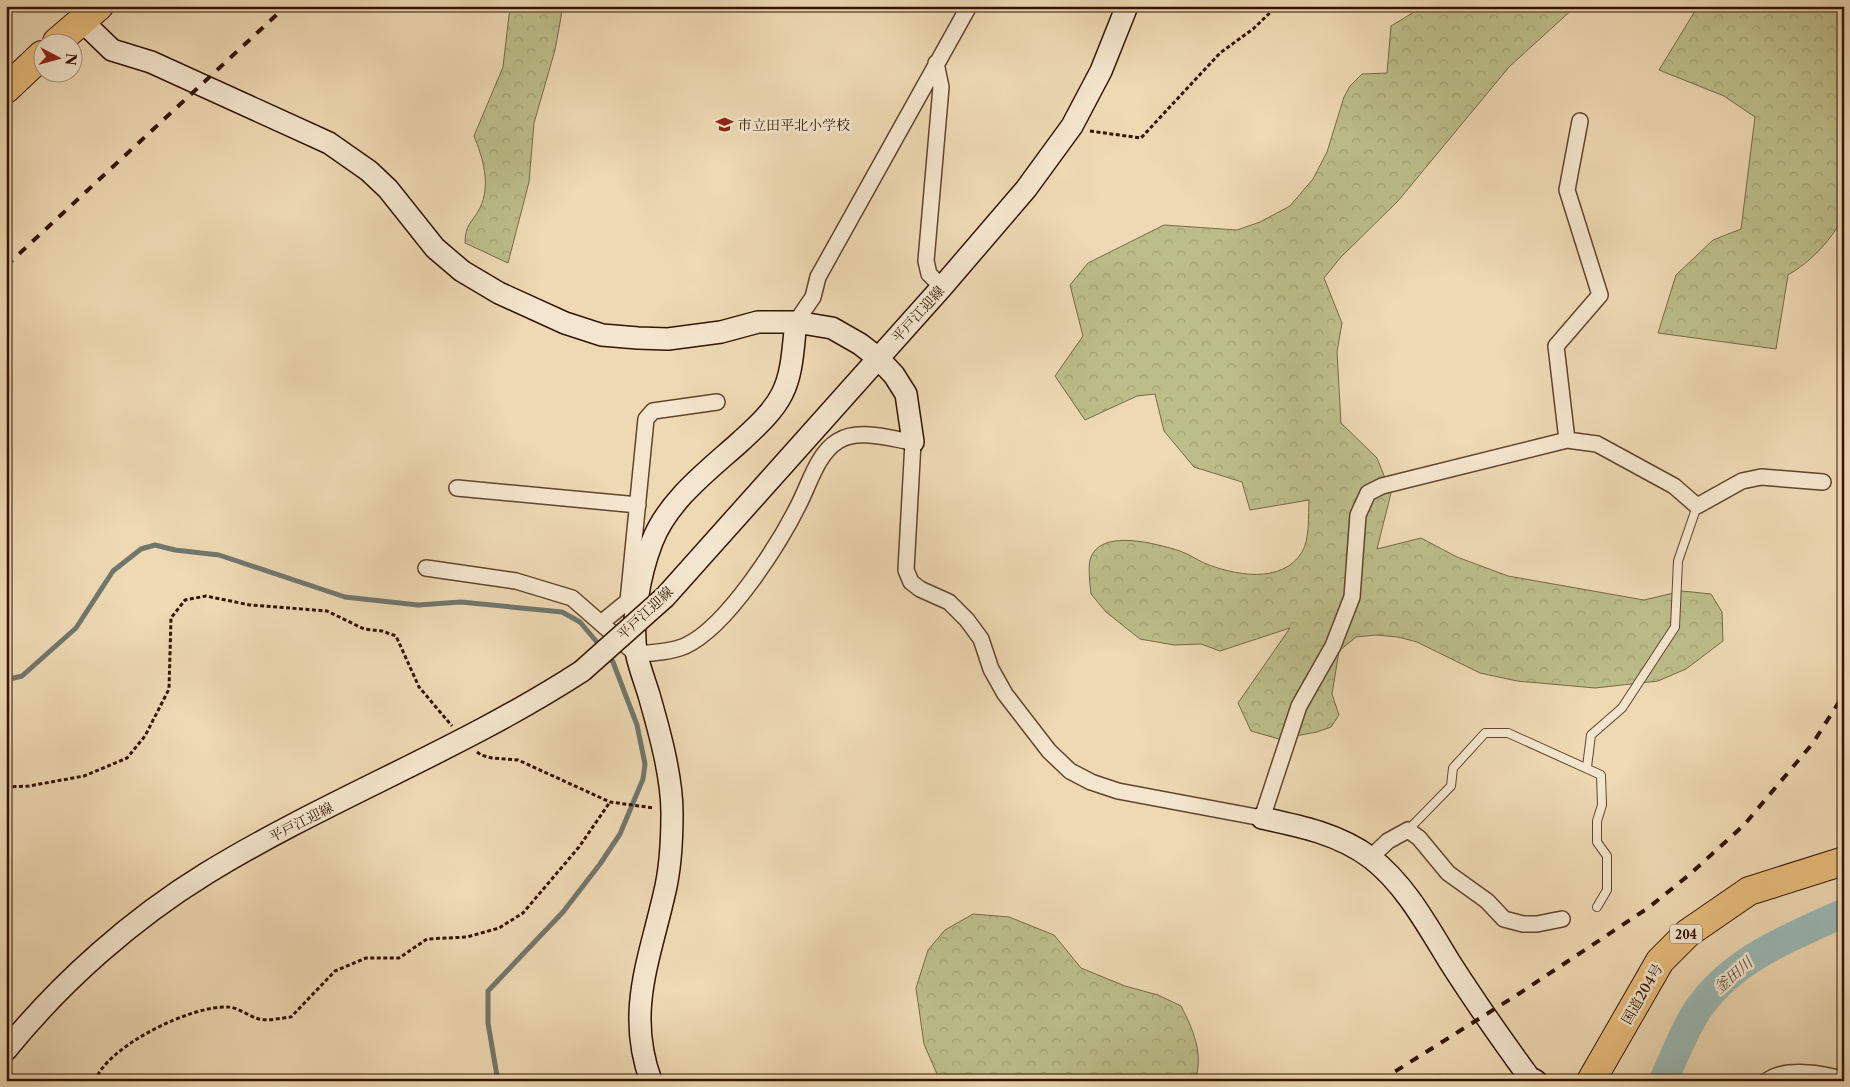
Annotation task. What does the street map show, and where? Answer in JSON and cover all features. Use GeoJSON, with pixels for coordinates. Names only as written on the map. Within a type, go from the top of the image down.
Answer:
{"type":"FeatureCollection","features":[{"type":"Feature","properties":{"kind":"highway"},"geometry":{"type":"LineString","coordinates":[[69,32],[91,14]]}},
{"type":"Feature","properties":{"kind":"highway"},"geometry":{"type":"LineString","coordinates":[[6,89],[32,64]]}},
{"type":"Feature","properties":{"kind":"highway","name":"国道204号"},"geometry":{"type":"LineString","coordinates":[[1591,1081],[1660,961],[1688,933],[1750,891],[1844,861]]}},
{"type":"Feature","properties":{"kind":"street"},"geometry":{"type":"LineString","coordinates":[[651,1081],[646,1067],[640,1032],[639,1001],[643,974],[665,894],[671,853],[672,810],[662,746],[636,654],[639,587],[652,542],[666,513],[699,479],[760,423],[782,395],[790,374],[796,322],[813,297],[818,277],[969,6]]}},
{"type":"Feature","properties":{"kind":"street","name":"平戸江迎線"},"geometry":{"type":"LineString","coordinates":[[6,1050],[22,1030],[76,975],[130,927],[205,874],[274,834],[530,704],[582,670],[665,597],[942,287],[1026,189],[1072,126],[1101,72],[1127,6]]}},
{"type":"Feature","properties":{"kind":"street"},"geometry":{"type":"LineString","coordinates":[[91,14],[112,50],[151,62],[329,143],[369,172],[388,189],[435,248],[462,271],[499,293],[565,323],[602,334],[668,339],[721,332],[758,322],[796,322],[832,328],[860,344],[878,358],[906,394],[913,442],[906,570],[911,582],[920,589],[949,602],[967,620],[980,639],[991,669],[1005,694],[1049,751],[1070,771],[1091,782],[1118,791],[1306,827],[1338,838],[1370,858],[1397,881],[1492,1027],[1529,1077],[1536,1081]]}},
{"type":"Feature","properties":{"kind":"street"},"geometry":{"type":"LineString","coordinates":[[936,63],[941,87],[926,261],[929,274],[942,287]]}},
{"type":"Feature","properties":{"kind":"street"},"geometry":{"type":"LineString","coordinates":[[1568,440],[1556,346],[1600,295],[1567,190],[1580,121]]}},
{"type":"Feature","properties":{"kind":"street"},"geometry":{"type":"LineString","coordinates":[[601,623],[628,601],[646,419],[653,411],[717,402]]}},
{"type":"Feature","properties":{"kind":"street"},"geometry":{"type":"LineString","coordinates":[[426,568],[516,581],[572,598],[636,654],[658,653],[684,646],[703,635],[718,622],[789,525],[825,452],[839,440],[862,435],[913,442]]}},
{"type":"Feature","properties":{"kind":"street"},"geometry":{"type":"LineString","coordinates":[[1262,818],[1299,706],[1333,646],[1352,597],[1358,515],[1368,493],[1382,486],[1568,440],[1597,444],[1674,486],[1697,506],[1742,481],[1761,477],[1823,482]]}},
{"type":"Feature","properties":{"kind":"street"},"geometry":{"type":"LineString","coordinates":[[457,488],[638,505]]}},
{"type":"Feature","properties":{"kind":"street"},"geometry":{"type":"LineString","coordinates":[[1370,858],[1388,841],[1408,830],[1419,838],[1448,872],[1486,901],[1504,918],[1523,924],[1537,924],[1562,919]]}},
{"type":"Feature","properties":{"kind":"street"},"geometry":{"type":"LineString","coordinates":[[1767,1081],[1775,1074],[1810,1073],[1828,1074],[1844,1080]]}},
{"type":"Feature","properties":{"kind":"lane"},"geometry":{"type":"LineString","coordinates":[[1587,767],[1591,735],[1622,708],[1675,626],[1678,561],[1697,506]]}},
{"type":"Feature","properties":{"kind":"lane"},"geometry":{"type":"LineString","coordinates":[[1408,830],[1450,786],[1453,768],[1485,733],[1508,733],[1587,767],[1601,775],[1602,805],[1597,821],[1597,842],[1607,856],[1607,890],[1597,907]]}},
{"type":"Feature","properties":{"kind":"path"},"geometry":{"type":"LineString","coordinates":[[1072,126],[1097,134],[1141,138],[1220,53],[1253,28],[1277,6]]}},
{"type":"Feature","properties":{"kind":"path"},"geometry":{"type":"LineString","coordinates":[[6,787],[29,786],[84,776],[127,758],[145,736],[169,689],[171,618],[185,600],[206,596],[250,604],[327,611],[364,629],[382,631],[396,636],[419,687],[463,739],[481,755],[518,760],[610,802],[672,810]]}},
{"type":"Feature","properties":{"kind":"path"},"geometry":{"type":"LineString","coordinates":[[95,1081],[98,1071],[142,1034],[206,1008],[230,1007],[258,1019],[291,1017],[335,971],[366,958],[398,958],[427,939],[467,937],[499,928],[523,913],[579,847],[610,802]]}},
{"type":"Feature","properties":{"kind":"green space"},"geometry":{"type":"Polygon","coordinates":[[[512,6],[563,6],[555,50],[534,123],[529,182],[508,263],[465,243],[465,237],[480,208],[485,190],[483,162],[474,136],[503,67],[509,15],[512,6]]]}},
{"type":"Feature","properties":{"kind":"green space"},"geometry":{"type":"Polygon","coordinates":[[[1424,6],[1576,6],[1509,67],[1398,201],[1341,257],[1324,278],[1342,323],[1337,352],[1341,423],[1377,458],[1391,493],[1377,549],[1421,538],[1457,557],[1508,576],[1644,600],[1682,591],[1711,594],[1722,612],[1723,641],[1686,669],[1658,681],[1595,688],[1517,681],[1480,673],[1417,642],[1398,637],[1376,635],[1356,637],[1339,651],[1332,694],[1339,715],[1331,727],[1317,732],[1279,739],[1251,731],[1238,703],[1290,628],[1220,651],[1201,644],[1174,645],[1140,639],[1106,612],[1091,594],[1089,564],[1096,550],[1105,544],[1130,540],[1180,551],[1204,563],[1229,571],[1256,574],[1270,573],[1282,569],[1293,562],[1305,547],[1309,500],[1250,510],[1242,482],[1194,467],[1164,431],[1155,394],[1137,396],[1085,420],[1055,376],[1083,336],[1070,285],[1088,263],[1164,225],[1237,230],[1260,222],[1290,206],[1313,179],[1327,152],[1344,97],[1350,86],[1362,74],[1387,73],[1391,26],[1424,6]]]}},
{"type":"Feature","properties":{"kind":"green space"},"geometry":{"type":"Polygon","coordinates":[[[1698,6],[1844,6],[1844,217],[1819,250],[1805,264],[1788,275],[1776,349],[1658,333],[1676,275],[1713,240],[1741,229],[1755,117],[1724,96],[1659,70],[1698,6]]]}},
{"type":"Feature","properties":{"kind":"green space"},"geometry":{"type":"Polygon","coordinates":[[[973,914],[1009,917],[1054,935],[1081,968],[1125,986],[1158,995],[1181,1006],[1190,1024],[1198,1051],[1195,1081],[940,1081],[924,1044],[916,988],[928,950],[945,930],[973,914]]]}},
{"type":"Feature","properties":{"kind":"green space"},"geometry":{"type":"Polygon","coordinates":[[[1441,1075],[1443,1081],[1406,1081],[1412,1076],[1441,1075]]]}},
{"type":"Feature","properties":{"kind":"waterway"},"geometry":{"type":"LineString","coordinates":[[6,680],[22,676],[76,628],[113,571],[141,549],[155,545],[175,550],[219,555],[345,597],[418,605],[461,602],[562,612],[580,622],[602,648]]}},
{"type":"Feature","properties":{"kind":"waterway"},"geometry":{"type":"LineString","coordinates":[[500,1081],[497,1076],[488,1023],[488,991],[563,912],[600,864],[620,834],[643,779],[645,764],[637,725],[613,662],[607,655]]}},
{"type":"Feature","properties":{"kind":"waterway","name":"釜田川"},"geometry":{"type":"LineString","coordinates":[[1663,1081],[1680,1042],[1696,1013],[1715,988],[1748,961],[1766,950],[1844,913]]}},
{"type":"Feature","properties":{"kind":"railway"},"geometry":{"type":"LineString","coordinates":[[6,266],[286,6]]}},
{"type":"Feature","properties":{"kind":"railway"},"geometry":{"type":"LineString","coordinates":[[1380,1081],[1520,993],[1648,908],[1689,875],[1744,825],[1813,743],[1844,694]]}},
{"type":"Feature","properties":{"kind":"place","name":"市立田平北小学校"},"geometry":{"type":"Point","coordinates":[724,125]}}]}
